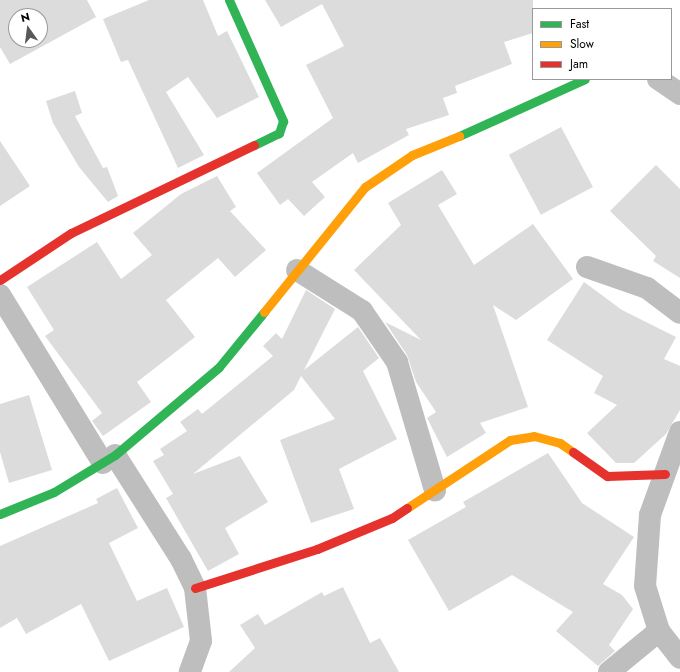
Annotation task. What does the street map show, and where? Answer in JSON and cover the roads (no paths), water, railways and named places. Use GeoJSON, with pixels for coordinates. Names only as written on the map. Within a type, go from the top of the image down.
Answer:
{"type":"FeatureCollection","features":[{"type":"Feature","properties":{"kind":"street"},"geometry":{"type":"LineString","coordinates":[[0,280],[71,233],[279,133],[283,120],[229,0]]}},
{"type":"Feature","properties":{"kind":"street"},"geometry":{"type":"LineString","coordinates":[[0,514],[54,492],[109,459],[219,366],[365,186],[412,155],[519,111],[583,80]]}},
{"type":"Feature","properties":{"kind":"street"},"geometry":{"type":"LineString","coordinates":[[659,80],[680,94]]}},
{"type":"Feature","properties":{"kind":"street"},"geometry":{"type":"LineString","coordinates":[[587,267],[647,288],[680,313]]}},
{"type":"Feature","properties":{"kind":"street"},"geometry":{"type":"LineString","coordinates":[[296,270],[362,311],[397,362],[435,490]]}},
{"type":"Feature","properties":{"kind":"street"},"geometry":{"type":"LineString","coordinates":[[0,296],[109,459],[181,559],[195,588],[201,641],[190,672]]}},
{"type":"Feature","properties":{"kind":"street"},"geometry":{"type":"LineString","coordinates":[[680,432],[650,514],[645,586],[659,631],[680,658]]}},
{"type":"Feature","properties":{"kind":"street"},"geometry":{"type":"LineString","coordinates":[[195,588],[317,549],[392,518],[510,440],[534,436],[560,443],[607,476],[665,474]]}},
{"type":"Feature","properties":{"kind":"street"},"geometry":{"type":"LineString","coordinates":[[610,672],[659,631]]}}]}
